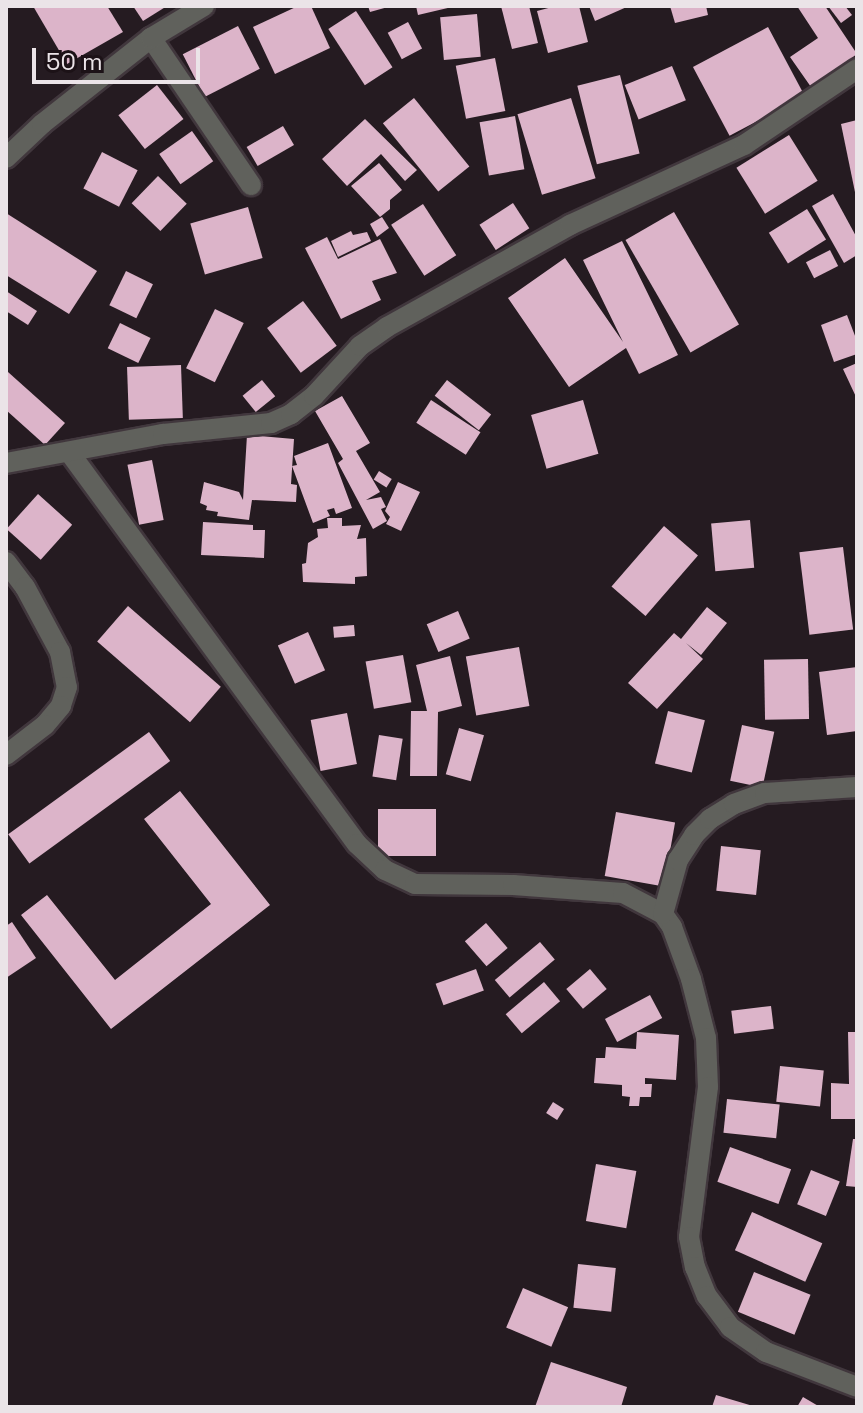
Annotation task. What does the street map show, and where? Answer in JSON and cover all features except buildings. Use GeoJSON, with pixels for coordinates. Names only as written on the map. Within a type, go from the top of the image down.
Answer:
{"type":"FeatureCollection","features":[{"type":"Feature","properties":{"kind":"street"},"geometry":{"type":"LineString","coordinates":[[6,158],[42,124],[151,38],[204,6]]}},
{"type":"Feature","properties":{"kind":"street"},"geometry":{"type":"LineString","coordinates":[[151,38],[251,185]]}},
{"type":"Feature","properties":{"kind":"street"},"geometry":{"type":"LineString","coordinates":[[6,463],[163,434],[271,423],[291,414],[314,396],[360,346],[387,327],[570,225],[744,145],[857,69]]}},
{"type":"Feature","properties":{"kind":"street"},"geometry":{"type":"LineString","coordinates":[[69,452],[348,831],[385,870],[415,884],[623,893],[663,914],[672,927],[691,979],[706,1038],[708,1087],[689,1237],[695,1267],[707,1296],[730,1327],[766,1352],[857,1387]]}},
{"type":"Feature","properties":{"kind":"street"},"geometry":{"type":"LineString","coordinates":[[6,562],[25,587],[60,652],[67,687],[61,706],[45,725],[6,755]]}},
{"type":"Feature","properties":{"kind":"street"},"geometry":{"type":"LineString","coordinates":[[663,914],[678,860],[710,819],[734,804],[765,793],[857,787]]}}]}
